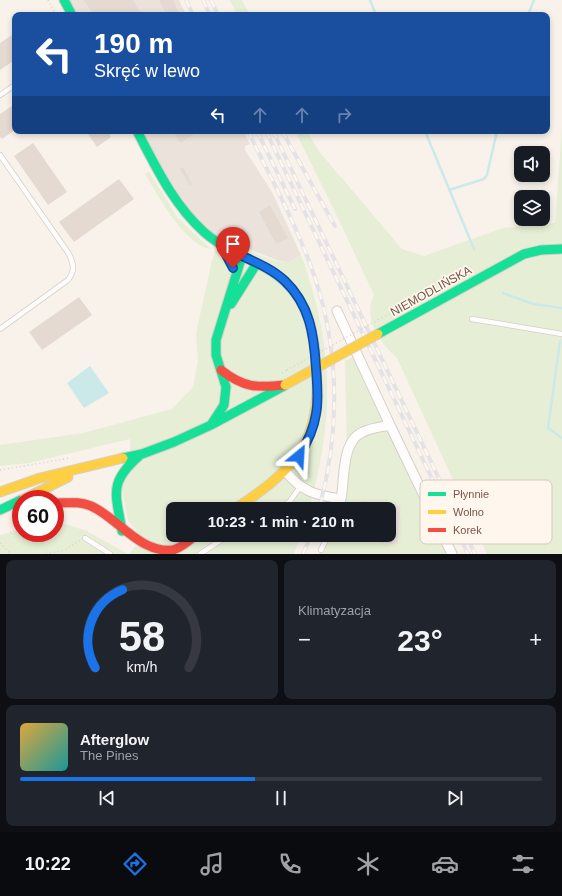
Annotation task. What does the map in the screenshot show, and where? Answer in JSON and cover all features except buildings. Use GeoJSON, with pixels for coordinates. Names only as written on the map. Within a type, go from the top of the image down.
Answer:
{"type":"FeatureCollection","features":[{"type":"Feature","properties":{"kind":"main road"},"geometry":{"type":"LineString","coordinates":[[64,0],[70,12]]}},
{"type":"Feature","properties":{"kind":"main road"},"geometry":{"type":"LineString","coordinates":[[139,134],[178,204],[195,224],[221,245],[281,277],[297,295],[307,312],[314,339],[317,380],[316,414],[303,450],[286,472],[245,502]]}},
{"type":"Feature","properties":{"kind":"main road"},"geometry":{"type":"LineString","coordinates":[[221,245],[235,275]]}},
{"type":"Feature","properties":{"kind":"main road","name":"NIEMODLIŃSKA"},"geometry":{"type":"LineString","coordinates":[[142,454],[174,442],[211,425],[524,254],[542,250],[562,249]]}},
{"type":"Feature","properties":{"kind":"main road"},"geometry":{"type":"LineString","coordinates":[[211,425],[226,399],[226,386],[216,355],[216,340],[242,256]]}},
{"type":"Feature","properties":{"kind":"main road"},"geometry":{"type":"LineString","coordinates":[[224,315],[257,263]]}},
{"type":"Feature","properties":{"kind":"main road"},"geometry":{"type":"LineString","coordinates":[[220,369],[231,378],[245,386],[261,387],[285,385]]}},
{"type":"Feature","properties":{"kind":"main road"},"geometry":{"type":"LineString","coordinates":[[0,492],[40,478],[142,454]]}},
{"type":"Feature","properties":{"kind":"main road"},"geometry":{"type":"LineString","coordinates":[[122,531],[116,491],[118,478],[124,469],[142,454]]}},
{"type":"Feature","properties":{"kind":"main road"},"geometry":{"type":"LineString","coordinates":[[42,490],[86,468]]}},
{"type":"Feature","properties":{"kind":"main road"},"geometry":{"type":"LineString","coordinates":[[64,503],[76,502],[95,508],[122,531],[137,547],[156,552],[174,549],[185,542]]}},
{"type":"Feature","properties":{"kind":"main road"},"geometry":{"type":"LineString","coordinates":[[0,510],[12,505]]}},
{"type":"Feature","properties":{"kind":"main road"},"geometry":{"type":"LineString","coordinates":[[0,516],[12,513]]}},
{"type":"Feature","properties":{"kind":"street"},"geometry":{"type":"LineString","coordinates":[[337,311],[420,487]]}},
{"type":"Feature","properties":{"kind":"street"},"geometry":{"type":"LineString","coordinates":[[286,472],[300,487],[313,494],[341,499],[347,455],[351,442],[363,432],[390,425]]}},
{"type":"Feature","properties":{"kind":"street"},"geometry":{"type":"LineString","coordinates":[[447,544],[452,554]]}},
{"type":"Feature","properties":{"kind":"lane"},"geometry":{"type":"LineString","coordinates":[[0,95],[12,87]]}},
{"type":"Feature","properties":{"kind":"lane"},"geometry":{"type":"LineString","coordinates":[[0,156],[69,254],[73,263],[73,274],[68,280],[0,328]]}},
{"type":"Feature","properties":{"kind":"lane"},"geometry":{"type":"LineString","coordinates":[[472,319],[562,334]]}},
{"type":"Feature","properties":{"kind":"lane"},"geometry":{"type":"LineString","coordinates":[[289,502],[300,487]]}},
{"type":"Feature","properties":{"kind":"lane"},"geometry":{"type":"LineString","coordinates":[[85,538],[110,554]]}},
{"type":"Feature","properties":{"kind":"lane"},"geometry":{"type":"LineString","coordinates":[[200,554],[218,542]]}},
{"type":"Feature","properties":{"kind":"lane"},"geometry":{"type":"LineString","coordinates":[[321,550],[325,542]]}},
{"type":"Feature","properties":{"kind":"path"},"geometry":{"type":"LineString","coordinates":[[48,0],[54,12]]}},
{"type":"Feature","properties":{"kind":"path"},"geometry":{"type":"LineString","coordinates":[[276,376],[389,314]]}},
{"type":"Feature","properties":{"kind":"path"},"geometry":{"type":"LineString","coordinates":[[307,358],[308,364]]}},
{"type":"Feature","properties":{"kind":"path"},"geometry":{"type":"LineString","coordinates":[[0,470],[77,457]]}},
{"type":"Feature","properties":{"kind":"path"},"geometry":{"type":"LineString","coordinates":[[46,554],[65,550],[85,538]]}},
{"type":"Feature","properties":{"kind":"path"},"geometry":{"type":"LineString","coordinates":[[0,543],[11,554]]}},
{"type":"Feature","properties":{"kind":"shaded area"},"geometry":{"type":"Polygon","coordinates":[[[64,0],[179,0],[185,12],[70,12],[64,0]]]}},
{"type":"Feature","properties":{"kind":"shaded area"},"geometry":{"type":"Polygon","coordinates":[[[139,134],[245,134],[250,144],[245,146],[245,150],[272,192],[301,255],[289,262],[279,261],[241,246],[222,232],[215,240],[205,233],[139,134]]]}},
{"type":"Feature","properties":{"kind":"shaded area"},"geometry":{"type":"Polygon","coordinates":[[[361,500],[377,502],[361,502],[361,500]]]}},
{"type":"Feature","properties":{"kind":"shaded area"},"geometry":{"type":"Polygon","coordinates":[[[396,504],[401,505],[398,545],[374,542],[396,542],[396,504]]]}},
{"type":"Feature","properties":{"kind":"green space"},"geometry":{"type":"Polygon","coordinates":[[[230,0],[242,0],[248,12],[236,12],[230,0]]]}},
{"type":"Feature","properties":{"kind":"green space"},"geometry":{"type":"Polygon","coordinates":[[[562,128],[562,554],[487,554],[482,544],[552,544],[552,480],[453,480],[397,358],[379,338],[375,330],[370,312],[374,295],[296,134],[309,134],[318,150],[402,249],[424,256],[503,228],[550,226],[550,223],[555,223],[562,128]]]}},
{"type":"Feature","properties":{"kind":"green space"},"geometry":{"type":"Polygon","coordinates":[[[149,172],[178,218],[211,249],[201,246],[182,230],[145,174],[149,172]]]}},
{"type":"Feature","properties":{"kind":"green space"},"geometry":{"type":"Polygon","coordinates":[[[222,232],[253,252],[271,259],[289,262],[301,255],[312,288],[320,320],[325,351],[327,381],[327,412],[323,443],[311,502],[166,502],[166,542],[298,542],[294,554],[129,554],[142,538],[128,520],[121,486],[131,468],[130,439],[29,463],[0,466],[0,445],[83,433],[172,409],[193,387],[198,360],[196,334],[212,260],[222,232]]]}},
{"type":"Feature","properties":{"kind":"green space"},"geometry":{"type":"Polygon","coordinates":[[[360,353],[420,484],[420,544],[447,544],[452,554],[319,554],[325,542],[374,542],[398,545],[401,505],[396,504],[396,502],[362,500],[362,502],[339,502],[347,455],[345,361],[360,353]]]}},
{"type":"Feature","properties":{"kind":"green space"},"geometry":{"type":"Polygon","coordinates":[[[64,524],[87,531],[128,554],[0,554],[0,535],[12,532],[12,542],[64,542],[64,524]]]}},
{"type":"Feature","properties":{"kind":"water"},"geometry":{"type":"Polygon","coordinates":[[[90,366],[109,393],[84,408],[67,383],[90,366]]]}},
{"type":"Feature","properties":{"kind":"waterway"},"geometry":{"type":"LineString","coordinates":[[370,0],[375,12]]}},
{"type":"Feature","properties":{"kind":"waterway"},"geometry":{"type":"LineString","coordinates":[[529,12],[534,0]]}},
{"type":"Feature","properties":{"kind":"waterway"},"geometry":{"type":"LineString","coordinates":[[426,134],[474,249]]}},
{"type":"Feature","properties":{"kind":"waterway"},"geometry":{"type":"LineString","coordinates":[[449,190],[484,179],[487,175],[496,134]]}},
{"type":"Feature","properties":{"kind":"waterway"},"geometry":{"type":"LineString","coordinates":[[503,293],[533,304],[562,308]]}},
{"type":"Feature","properties":{"kind":"waterway"},"geometry":{"type":"LineString","coordinates":[[560,341],[548,428],[562,438]]}},
{"type":"Feature","properties":{"kind":"railway"},"geometry":{"type":"LineString","coordinates":[[186,0],[192,12]]}},
{"type":"Feature","properties":{"kind":"railway"},"geometry":{"type":"LineString","coordinates":[[203,0],[209,12]]}},
{"type":"Feature","properties":{"kind":"railway"},"geometry":{"type":"LineString","coordinates":[[211,0],[217,12]]}},
{"type":"Feature","properties":{"kind":"railway"},"geometry":{"type":"LineString","coordinates":[[250,134],[301,240],[315,278],[329,335],[333,364],[334,422],[331,451],[321,502]]}},
{"type":"Feature","properties":{"kind":"railway"},"geometry":{"type":"LineString","coordinates":[[258,134],[295,209]]}},
{"type":"Feature","properties":{"kind":"railway"},"geometry":{"type":"LineString","coordinates":[[267,134],[433,480]]}},
{"type":"Feature","properties":{"kind":"railway"},"geometry":{"type":"LineString","coordinates":[[274,134],[440,480]]}},
{"type":"Feature","properties":{"kind":"railway"},"geometry":{"type":"LineString","coordinates":[[284,134],[335,226]]}},
{"type":"Feature","properties":{"kind":"railway"},"geometry":{"type":"LineString","coordinates":[[303,554],[308,542]]}},
{"type":"Feature","properties":{"kind":"railway"},"geometry":{"type":"LineString","coordinates":[[463,544],[468,554]]}},
{"type":"Feature","properties":{"kind":"railway"},"geometry":{"type":"LineString","coordinates":[[470,544],[475,554]]}},
{"type":"Feature","properties":{"kind":"traffic: fast"},"geometry":{"type":"LineString","coordinates":[[64,0],[70,12]]}},
{"type":"Feature","properties":{"kind":"traffic: fast"},"geometry":{"type":"LineString","coordinates":[[139,134],[174,197],[193,221],[218,243],[264,267],[280,277],[292,289],[301,302],[308,317],[312,332],[315,349],[317,384]]}},
{"type":"Feature","properties":{"kind":"traffic: fast"},"geometry":{"type":"LineString","coordinates":[[378,334],[524,254],[541,250],[562,249]]}},
{"type":"Feature","properties":{"kind":"traffic: fast"},"geometry":{"type":"LineString","coordinates":[[123,458],[142,454],[174,442],[211,425],[224,405],[226,387],[216,355],[216,340],[242,256]]}},
{"type":"Feature","properties":{"kind":"traffic: fast"},"geometry":{"type":"LineString","coordinates":[[231,304],[257,263]]}},
{"type":"Feature","properties":{"kind":"traffic: fast"},"geometry":{"type":"LineString","coordinates":[[211,425],[284,386]]}},
{"type":"Feature","properties":{"kind":"traffic: fast"},"geometry":{"type":"LineString","coordinates":[[122,531],[117,498],[118,482],[129,465],[139,456]]}},
{"type":"Feature","properties":{"kind":"traffic: fast"},"geometry":{"type":"LineString","coordinates":[[0,510],[12,504]]}},
{"type":"Feature","properties":{"kind":"traffic: slow"},"geometry":{"type":"LineString","coordinates":[[285,385],[378,334]]}},
{"type":"Feature","properties":{"kind":"traffic: slow"},"geometry":{"type":"LineString","coordinates":[[246,502],[283,472],[305,444],[312,427],[316,407],[317,384]]}},
{"type":"Feature","properties":{"kind":"traffic: slow"},"geometry":{"type":"LineString","coordinates":[[0,492],[40,478],[123,458]]}},
{"type":"Feature","properties":{"kind":"traffic: slow"},"geometry":{"type":"LineString","coordinates":[[42,490],[68,477]]}},
{"type":"Feature","properties":{"kind":"traffic: jam"},"geometry":{"type":"LineString","coordinates":[[221,370],[229,376],[251,385],[285,385]]}},
{"type":"Feature","properties":{"kind":"traffic: jam"},"geometry":{"type":"LineString","coordinates":[[64,503],[87,504],[101,511],[139,541],[161,550],[173,550],[187,542]]}},
{"type":"Feature","properties":{"kind":"route"},"geometry":{"type":"LineString","coordinates":[[233,268],[221,245],[270,269],[281,277],[292,288],[307,312],[314,339],[317,404],[314,424],[299,456]]}}]}
